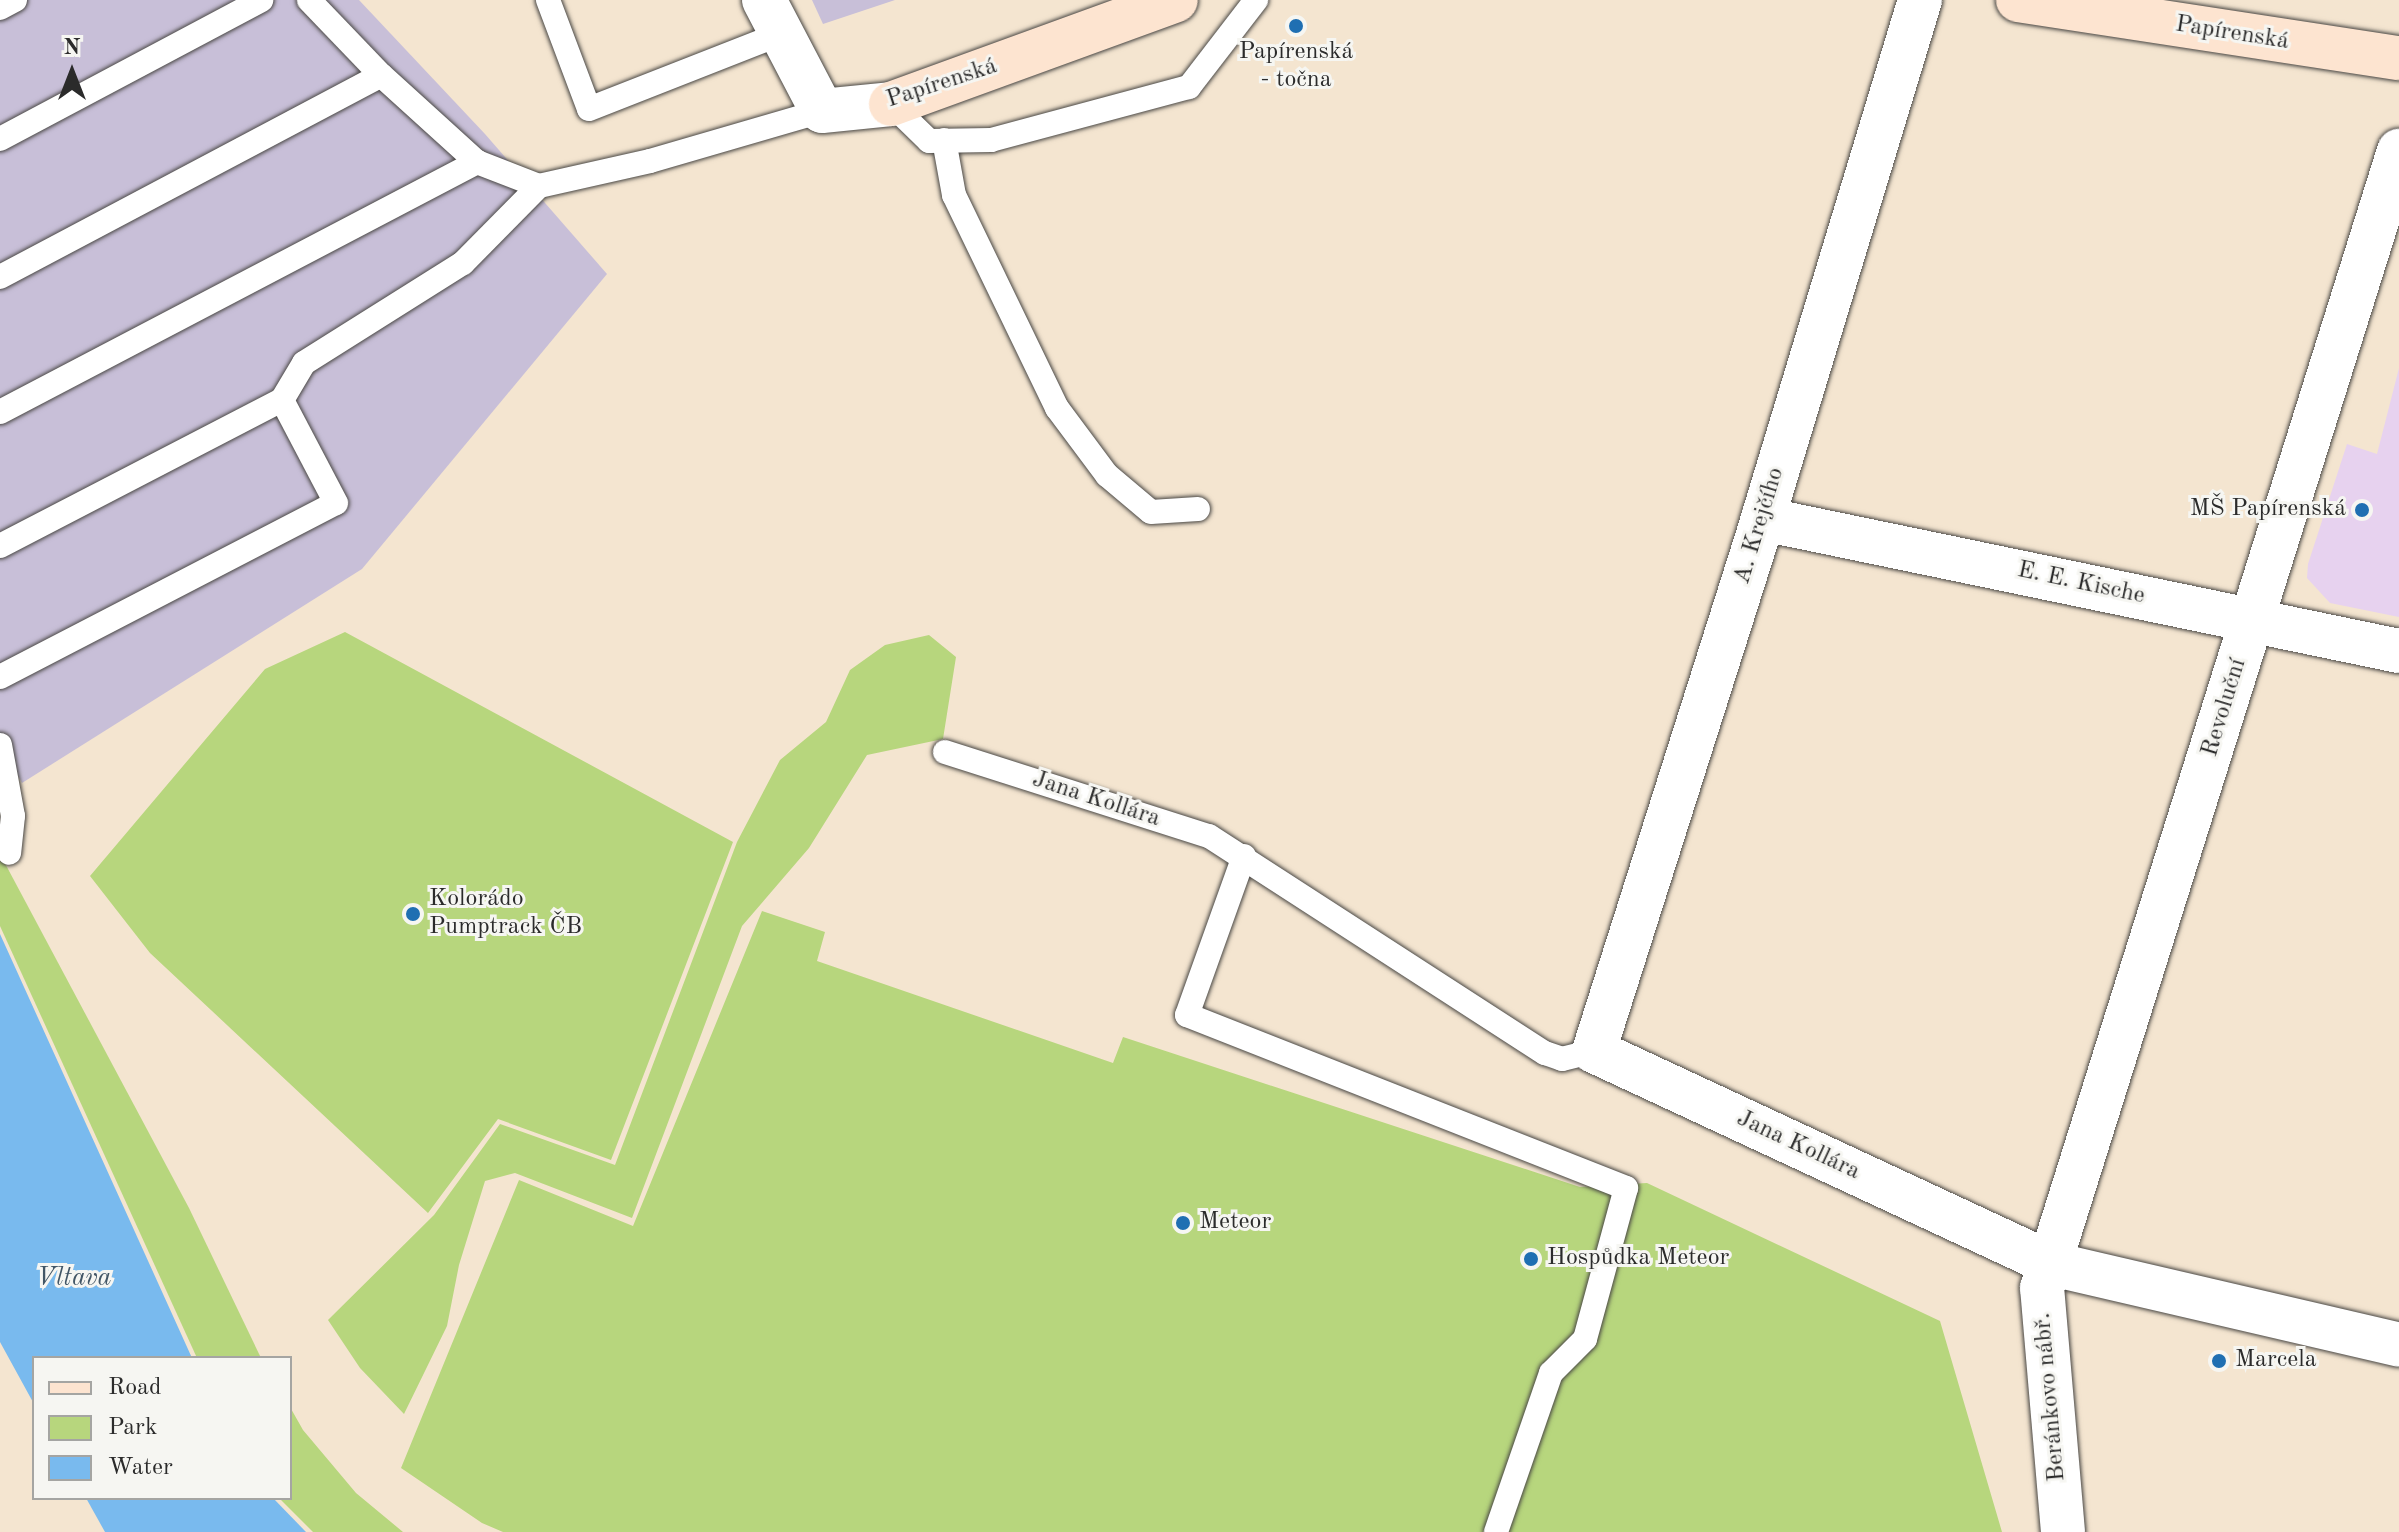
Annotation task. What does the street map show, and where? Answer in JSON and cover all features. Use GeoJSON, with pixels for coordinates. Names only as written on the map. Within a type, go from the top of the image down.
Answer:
{"type":"FeatureCollection","features":[{"type":"Feature","properties":{"kind":"street","name":"Papírenská"},"geometry":{"type":"LineString","coordinates":[[822,111],[891,104],[1176,0]]}},
{"type":"Feature","properties":{"kind":"street","name":"A. Krejčího"},"geometry":{"type":"LineString","coordinates":[[1594,1051],[1763,519],[1920,0]]}},
{"type":"Feature","properties":{"kind":"street","name":"Papírenská"},"geometry":{"type":"LineString","coordinates":[[2018,0],[2399,58]]}},
{"type":"Feature","properties":{"kind":"street"},"geometry":{"type":"LineString","coordinates":[[772,17],[822,111]]}},
{"type":"Feature","properties":{"kind":"street","name":"Revoluční"},"geometry":{"type":"LineString","coordinates":[[2052,1264],[2399,151]]}},
{"type":"Feature","properties":{"kind":"street","name":"E. E. Kische"},"geometry":{"type":"LineString","coordinates":[[1763,519],[2399,651]]}},
{"type":"Feature","properties":{"kind":"street","name":"Jana Kollára"},"geometry":{"type":"LineString","coordinates":[[1594,1051],[2052,1264],[2399,1345]]}},
{"type":"Feature","properties":{"kind":"street","name":"Beránkovo nábř."},"geometry":{"type":"LineString","coordinates":[[2052,1264],[2042,1288],[2063,1532]]}},
{"type":"Feature","properties":{"kind":"lane"},"geometry":{"type":"LineString","coordinates":[[0,8],[15,0]]}},
{"type":"Feature","properties":{"kind":"lane"},"geometry":{"type":"LineString","coordinates":[[0,139],[261,0]]}},
{"type":"Feature","properties":{"kind":"lane"},"geometry":{"type":"LineString","coordinates":[[309,0],[381,75],[477,162],[539,186]]}},
{"type":"Feature","properties":{"kind":"lane"},"geometry":{"type":"LineString","coordinates":[[548,0],[589,109],[772,17]]}},
{"type":"Feature","properties":{"kind":"lane"},"geometry":{"type":"LineString","coordinates":[[891,104],[929,141],[991,140],[1189,87],[1256,0]]}},
{"type":"Feature","properties":{"kind":"lane"},"geometry":{"type":"LineString","coordinates":[[0,277],[381,75]]}},
{"type":"Feature","properties":{"kind":"lane"},"geometry":{"type":"LineString","coordinates":[[0,546],[282,400],[304,363],[463,263],[539,186],[650,161],[822,111]]}},
{"type":"Feature","properties":{"kind":"lane"},"geometry":{"type":"LineString","coordinates":[[944,140],[954,195],[1057,408],[1107,475],[1151,512],[1198,509]]}},
{"type":"Feature","properties":{"kind":"lane"},"geometry":{"type":"LineString","coordinates":[[0,412],[477,162]]}},
{"type":"Feature","properties":{"kind":"lane"},"geometry":{"type":"LineString","coordinates":[[0,677],[336,503],[282,400]]}},
{"type":"Feature","properties":{"kind":"lane"},"geometry":{"type":"LineString","coordinates":[[0,745],[13,816],[9,853]]}},
{"type":"Feature","properties":{"kind":"lane","name":"Jana Kollára"},"geometry":{"type":"LineString","coordinates":[[945,752],[1209,836],[1545,1053],[1562,1059],[1594,1051]]}},
{"type":"Feature","properties":{"kind":"lane"},"geometry":{"type":"LineString","coordinates":[[1244,856],[1187,1015],[1626,1188],[1585,1339],[1551,1373],[1496,1532]]}},
{"type":"Feature","properties":{"kind":"shaded area"},"geometry":{"type":"Polygon","coordinates":[[[0,0],[359,0],[485,134],[607,274],[362,569],[22,783],[0,743],[0,0]]]}},
{"type":"Feature","properties":{"kind":"shaded area"},"geometry":{"type":"Polygon","coordinates":[[[812,0],[895,0],[823,24],[812,0]]]}},
{"type":"Feature","properties":{"kind":"shaded area","name":"MŠ Papírenská"},"geometry":{"type":"Polygon","coordinates":[[[2399,368],[2399,617],[2330,603],[2307,578],[2308,564],[2347,444],[2377,454],[2399,368]]]}},
{"type":"Feature","properties":{"kind":"green space","name":"Kolorádo Pumptrack ČB"},"geometry":{"type":"Polygon","coordinates":[[[345,632],[733,842],[611,1160],[498,1119],[428,1213],[150,953],[90,876],[265,669],[345,632]]]}},
{"type":"Feature","properties":{"kind":"green space"},"geometry":{"type":"Polygon","coordinates":[[[929,635],[956,657],[943,739],[867,755],[809,848],[742,926],[632,1218],[515,1173],[485,1181],[459,1265],[447,1326],[404,1414],[360,1368],[328,1320],[434,1215],[500,1124],[615,1165],[737,842],[780,760],[826,722],[850,670],[885,645],[929,635]]]}},
{"type":"Feature","properties":{"kind":"green space"},"geometry":{"type":"Polygon","coordinates":[[[0,854],[189,1208],[260,1356],[196,1356],[0,926],[0,854]]]}},
{"type":"Feature","properties":{"kind":"green space","name":"Meteor"},"geometry":{"type":"Polygon","coordinates":[[[762,911],[825,932],[817,961],[1113,1063],[1123,1037],[1580,1187],[1647,1183],[1940,1321],[2002,1532],[503,1532],[482,1523],[401,1468],[519,1180],[633,1226],[762,911]]]}},
{"type":"Feature","properties":{"kind":"green space"},"geometry":{"type":"Polygon","coordinates":[[[292,1411],[303,1430],[356,1493],[403,1532],[313,1532],[281,1500],[292,1500],[292,1411]]]}},
{"type":"Feature","properties":{"kind":"water","name":"Vltava"},"geometry":{"type":"Polygon","coordinates":[[[0,934],[191,1356],[32,1356],[32,1400],[0,1342],[0,934]]]}},
{"type":"Feature","properties":{"kind":"water"},"geometry":{"type":"Polygon","coordinates":[[[87,1500],[275,1500],[306,1532],[105,1532],[87,1500]]]}},
{"type":"Feature","properties":{"kind":"place","name":"Papírenská - točna"},"geometry":{"type":"Point","coordinates":[1296,26]}},
{"type":"Feature","properties":{"kind":"place","name":"MŠ Papírenská"},"geometry":{"type":"Point","coordinates":[2362,510]}},
{"type":"Feature","properties":{"kind":"place","name":"Kolorádo Pumptrack ČB"},"geometry":{"type":"Point","coordinates":[413,914]}},
{"type":"Feature","properties":{"kind":"place","name":"Meteor"},"geometry":{"type":"Point","coordinates":[1183,1223]}},
{"type":"Feature","properties":{"kind":"place","name":"Hospůdka Meteor"},"geometry":{"type":"Point","coordinates":[1531,1259]}},
{"type":"Feature","properties":{"kind":"place","name":"Marcela"},"geometry":{"type":"Point","coordinates":[2219,1361]}}]}
